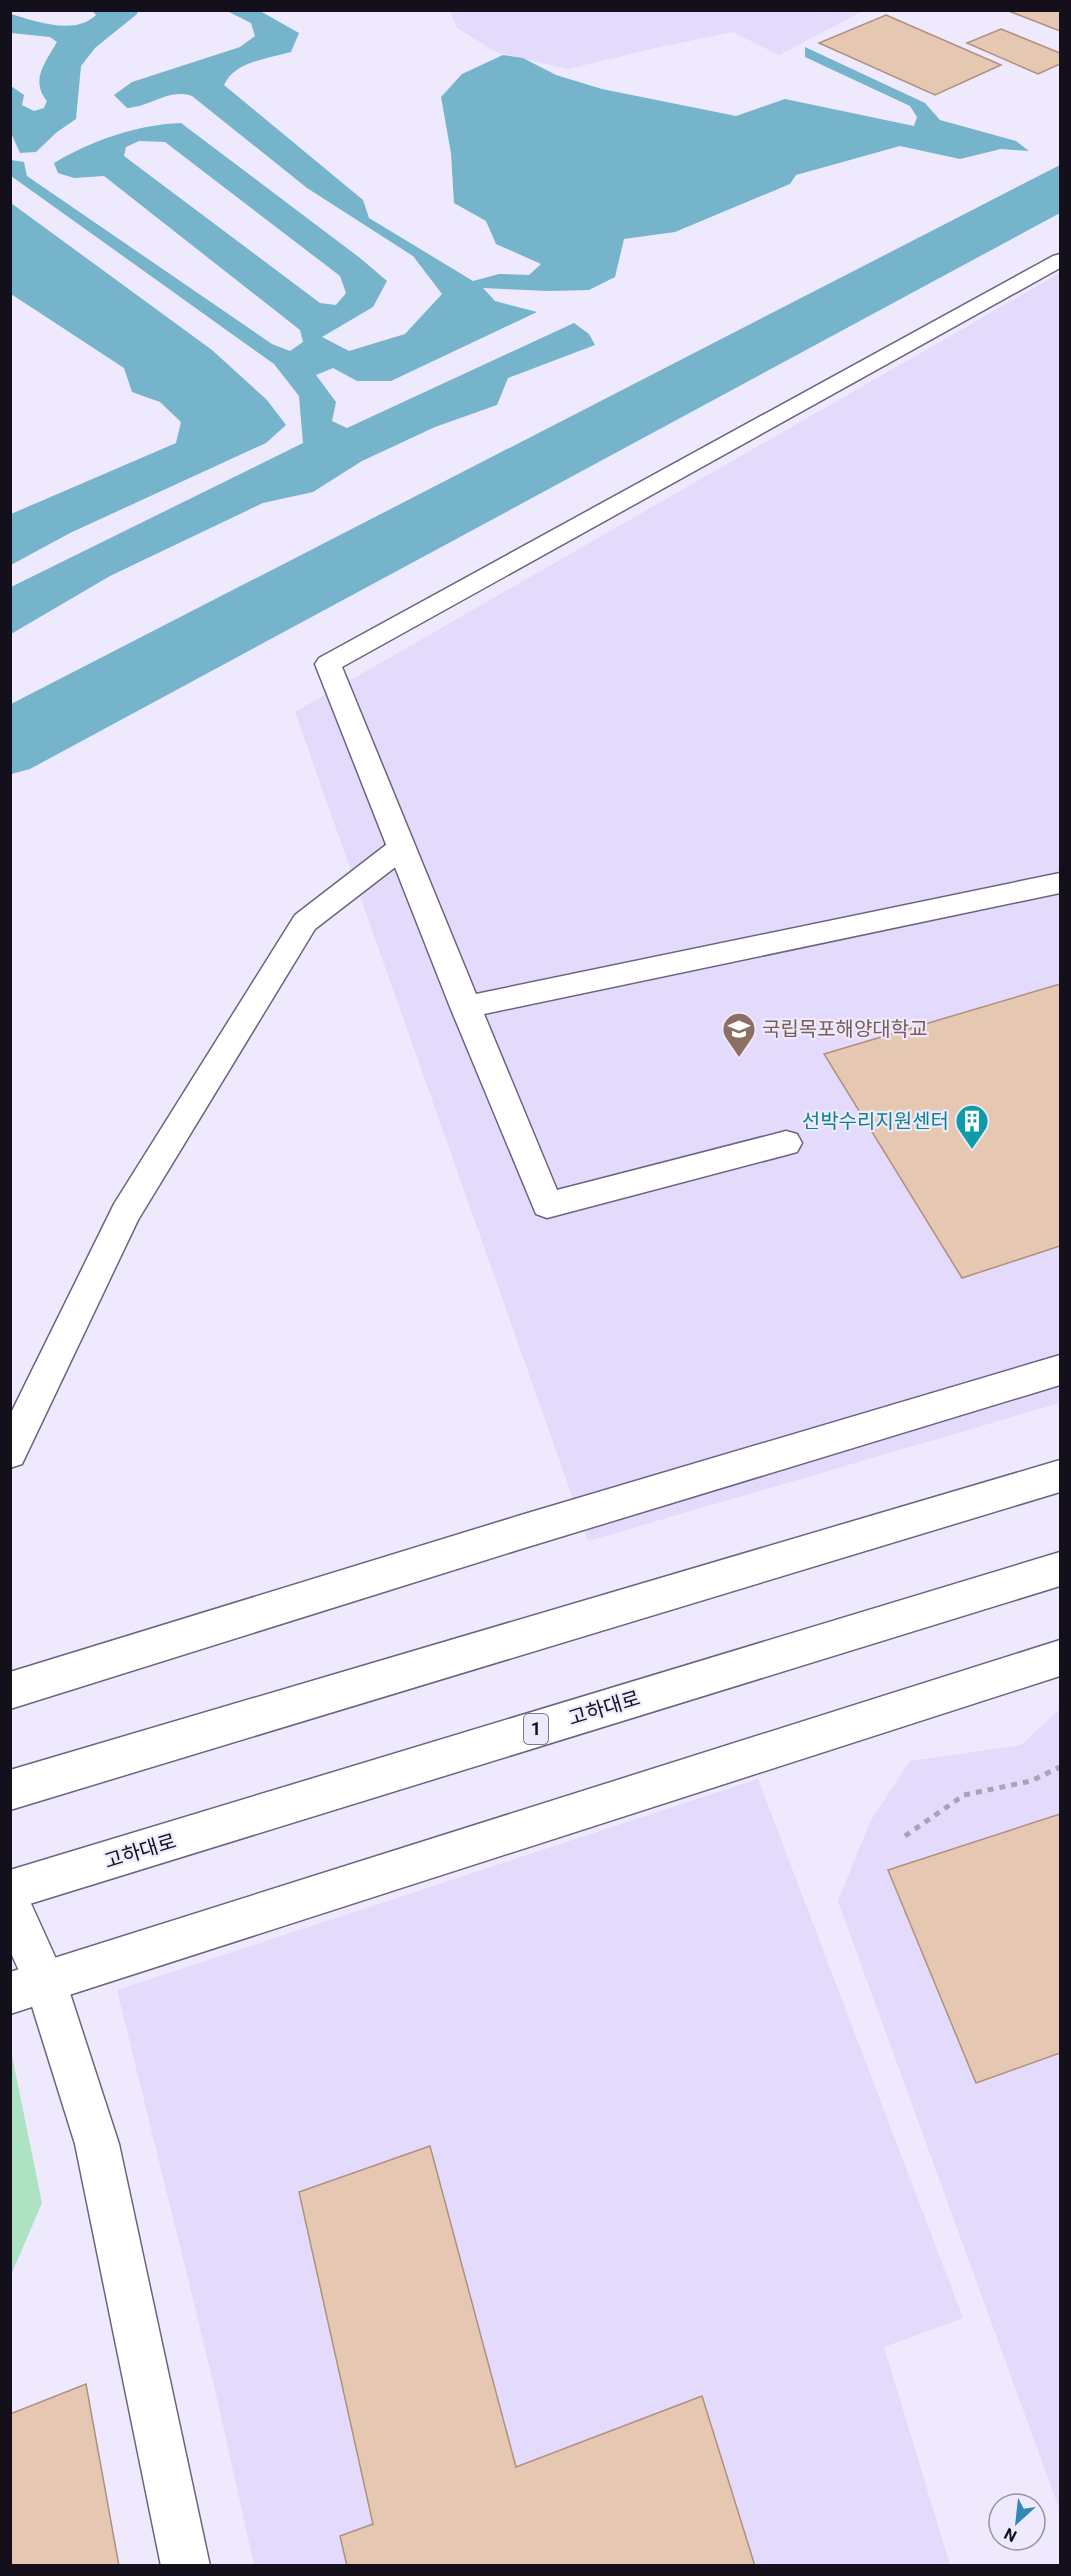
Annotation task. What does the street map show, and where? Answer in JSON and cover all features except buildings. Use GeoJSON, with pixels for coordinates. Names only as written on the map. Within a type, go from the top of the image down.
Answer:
{"type":"FeatureCollection","features":[{"type":"Feature","properties":{"kind":"street"},"geometry":{"type":"LineString","coordinates":[[786,1143],[546,1206],[328,664],[1060,260]]}},
{"type":"Feature","properties":{"kind":"street"},"geometry":{"type":"LineString","coordinates":[[10,1453],[125,1213],[305,922],[401,848]]}},
{"type":"Feature","properties":{"kind":"street"},"geometry":{"type":"LineString","coordinates":[[465,1006],[1060,883]]}},
{"type":"Feature","properties":{"kind":"street"},"geometry":{"type":"LineString","coordinates":[[10,1691],[509,1536],[1060,1370]]}},
{"type":"Feature","properties":{"kind":"street"},"geometry":{"type":"LineString","coordinates":[[10,1790],[1060,1476]]}},
{"type":"Feature","properties":{"kind":"street","name":"고하대로"},"geometry":{"type":"LineString","coordinates":[[10,1890],[1060,1569]]}},
{"type":"Feature","properties":{"kind":"street"},"geometry":{"type":"LineString","coordinates":[[28,1987],[1060,1658]]}},
{"type":"Feature","properties":{"kind":"street"},"geometry":{"type":"LineString","coordinates":[[10,1902],[28,1987],[97,2144],[186,2565]]}},
{"type":"Feature","properties":{"kind":"path"},"geometry":{"type":"LineString","coordinates":[[905,1836],[964,1795],[1032,1781],[1060,1767]]}},
{"type":"Feature","properties":{"kind":"shaded area"},"geometry":{"type":"Polygon","coordinates":[[[450,10],[863,11],[779,55],[733,32],[568,69],[494,51],[456,27],[450,10]]]}},
{"type":"Feature","properties":{"kind":"shaded area","name":"국립목포해양대학교"},"geometry":{"type":"Polygon","coordinates":[[[1060,273],[1060,1403],[588,1541],[295,712],[1060,273]]]}},
{"type":"Feature","properties":{"kind":"shaded area"},"geometry":{"type":"Polygon","coordinates":[[[1060,1709],[1060,2511],[838,1901],[870,1822],[910,1761],[1021,1745],[1060,1709]]]}},
{"type":"Feature","properties":{"kind":"shaded area"},"geometry":{"type":"Polygon","coordinates":[[[758,1779],[963,2318],[884,2347],[950,2565],[254,2565],[214,2385],[117,1990],[758,1779]]]}},
{"type":"Feature","properties":{"kind":"green space"},"geometry":{"type":"Polygon","coordinates":[[[11,2051],[42,2203],[10,2275],[11,2051]]]}},
{"type":"Feature","properties":{"kind":"water"},"geometry":{"type":"Polygon","coordinates":[[[92,11],[138,11],[95,48],[81,66],[76,119],[57,132],[36,152],[20,153],[11,133],[11,86],[24,95],[22,105],[34,111],[44,108],[47,101],[40,86],[41,72],[57,42],[50,37],[11,33],[11,14],[43,23],[66,26],[87,21],[96,15],[92,11]]]}},
{"type":"Feature","properties":{"kind":"water"},"geometry":{"type":"Polygon","coordinates":[[[227,11],[260,11],[299,33],[291,52],[244,66],[229,77],[224,85],[363,200],[369,218],[473,281],[499,274],[529,275],[541,264],[496,244],[486,221],[454,203],[451,153],[441,97],[462,74],[503,55],[523,58],[556,75],[602,89],[736,116],[785,99],[914,126],[917,117],[910,106],[805,57],[805,47],[925,103],[940,120],[1016,141],[1029,151],[1001,149],[960,159],[900,146],[796,175],[790,184],[675,232],[624,239],[615,277],[589,290],[483,288],[495,301],[537,312],[391,381],[357,381],[333,368],[316,375],[336,402],[332,421],[347,428],[574,323],[589,334],[595,345],[508,378],[497,405],[435,427],[362,461],[313,492],[263,503],[110,576],[11,634],[11,587],[303,443],[299,396],[274,364],[11,176],[11,160],[24,162],[27,176],[272,344],[290,351],[303,342],[300,330],[104,176],[74,178],[58,173],[54,163],[84,147],[115,135],[164,124],[181,123],[360,258],[387,281],[373,307],[322,337],[349,351],[405,334],[442,294],[413,256],[307,188],[192,96],[175,94],[144,105],[127,108],[114,95],[132,82],[240,47],[255,36],[251,23],[227,11]],[[139,141],[126,147],[124,156],[320,303],[336,305],[346,293],[340,276],[165,142],[139,141]]]}},
{"type":"Feature","properties":{"kind":"water"},"geometry":{"type":"Polygon","coordinates":[[[1060,165],[1060,213],[30,769],[11,774],[11,704],[1060,165]]]}},
{"type":"Feature","properties":{"kind":"water"},"geometry":{"type":"Polygon","coordinates":[[[11,203],[212,350],[267,400],[286,425],[266,443],[70,533],[11,565],[11,514],[176,443],[181,422],[160,402],[132,392],[124,368],[11,294],[11,203]]]}},
{"type":"Feature","properties":{"kind":"place","name":"국립목포해양대학교"},"geometry":{"type":"Point","coordinates":[739,1058]}},
{"type":"Feature","properties":{"kind":"place","name":"선박수리지원센터"},"geometry":{"type":"Point","coordinates":[972,1150]}}]}
